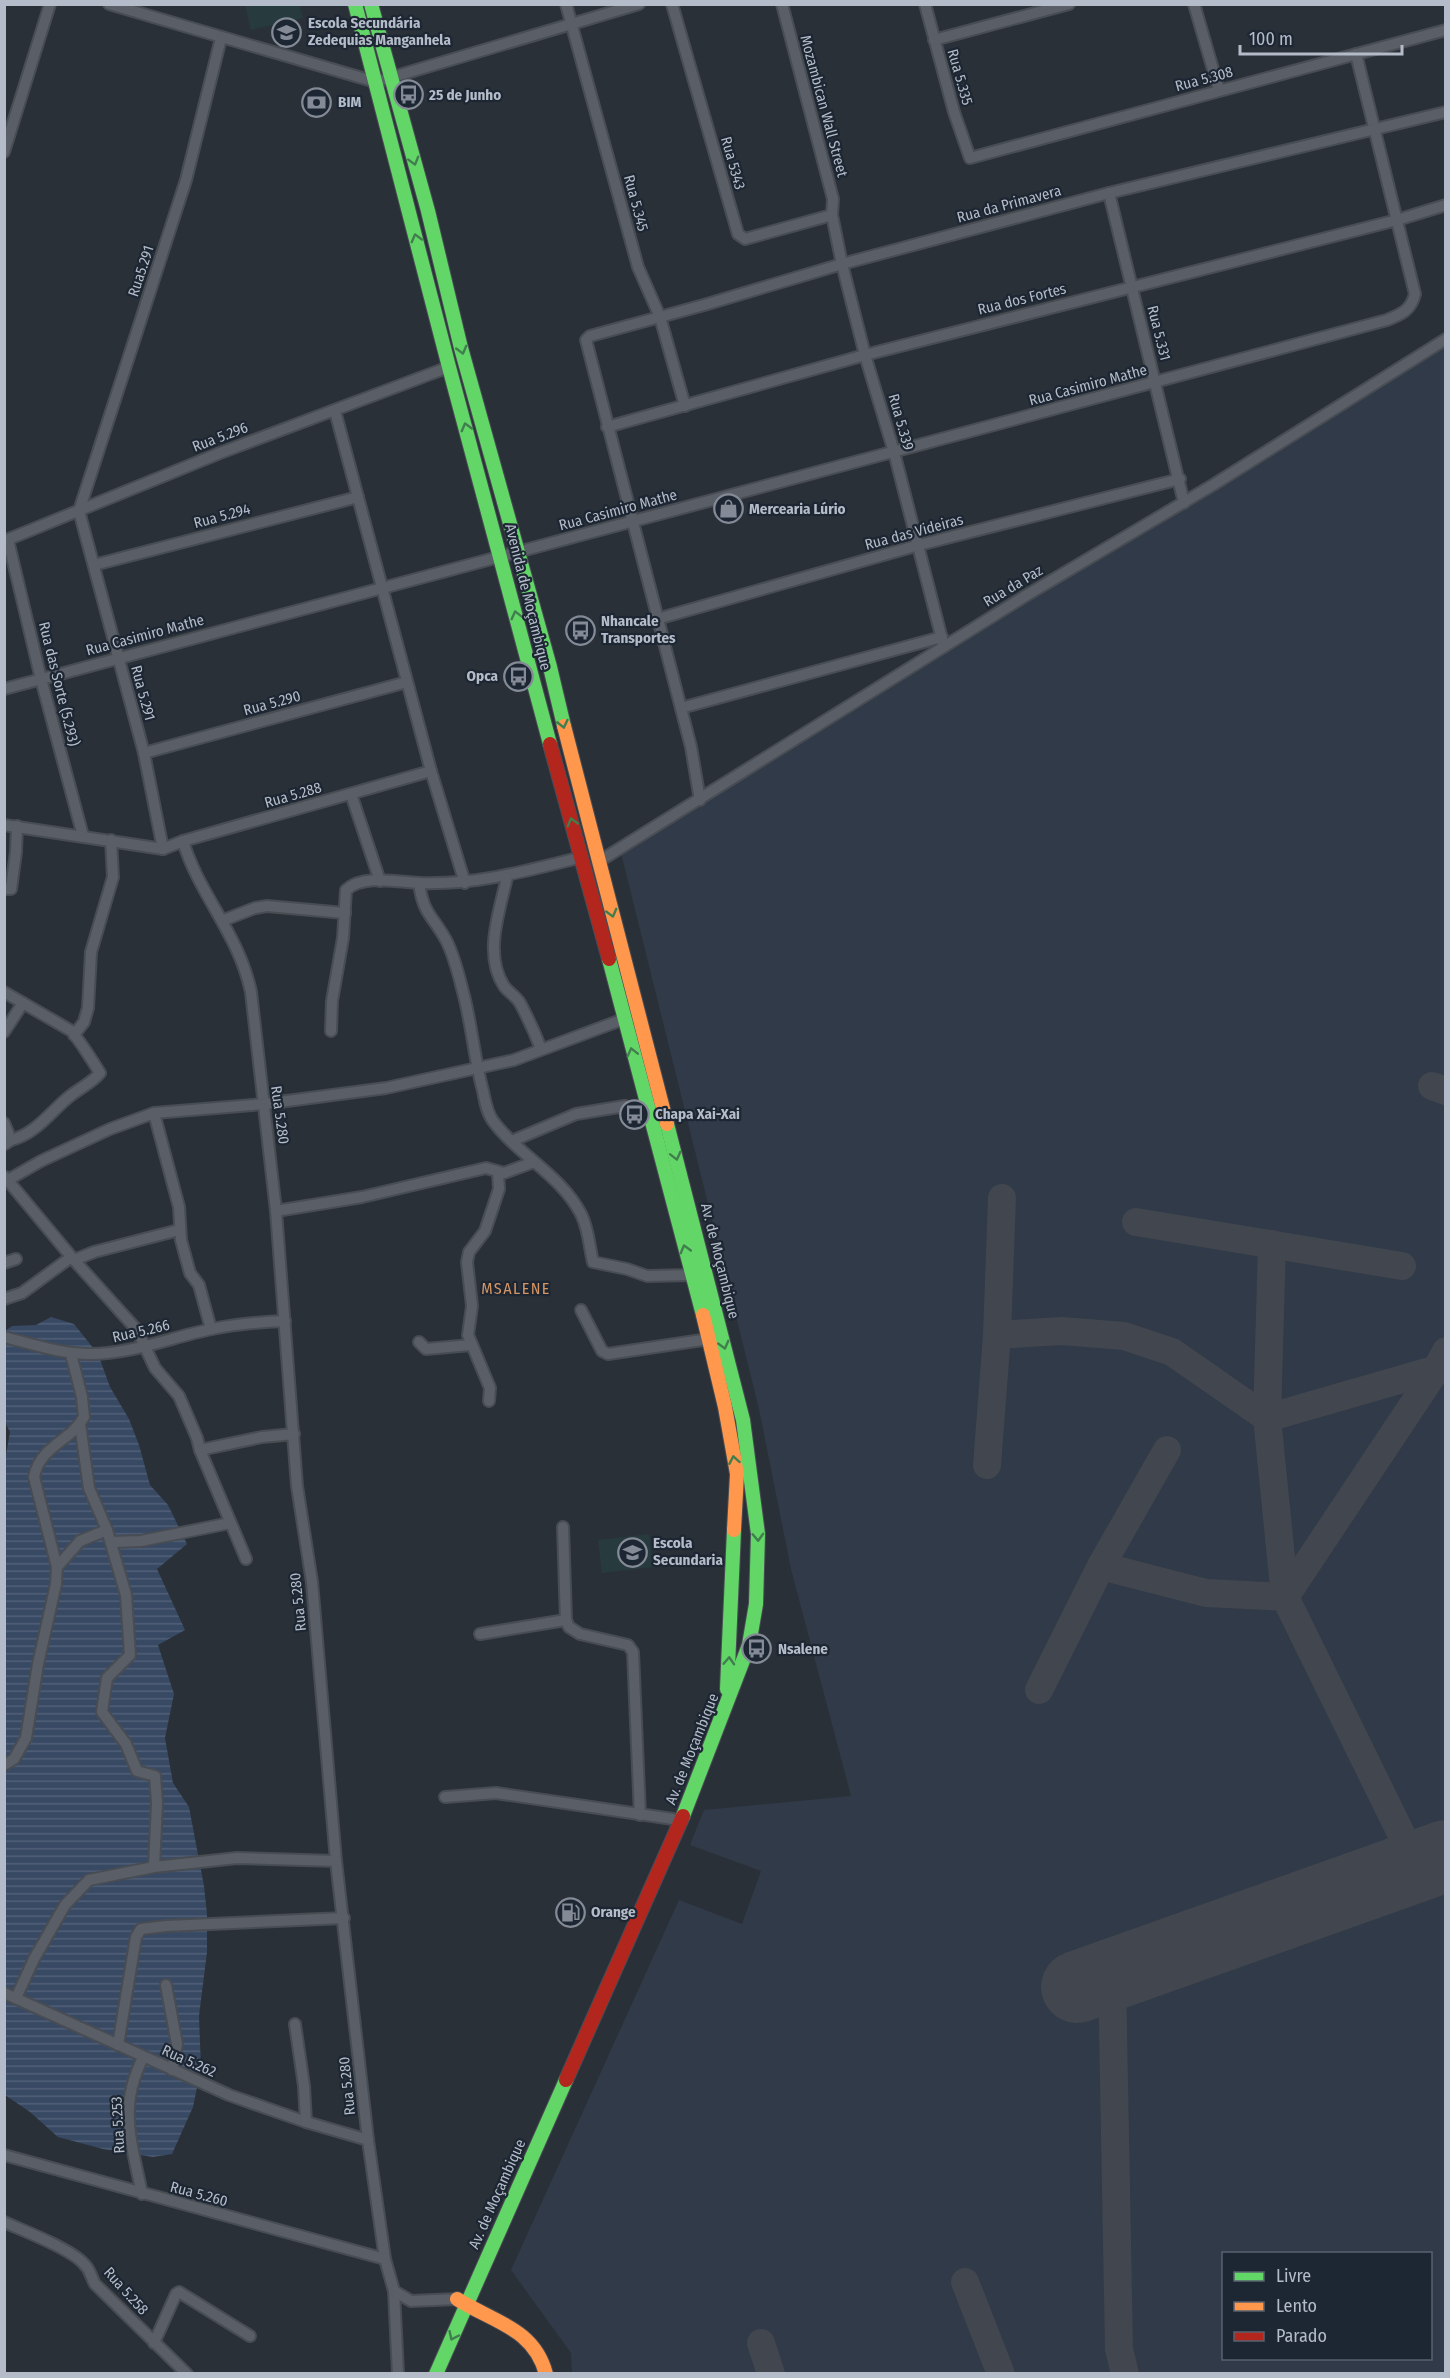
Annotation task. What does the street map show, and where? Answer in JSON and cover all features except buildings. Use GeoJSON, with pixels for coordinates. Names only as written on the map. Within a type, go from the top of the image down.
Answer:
{"type":"FeatureCollection","features":[{"type":"Feature","properties":{"kind":"main road"},"geometry":{"type":"LineString","coordinates":[[355,4],[377,87]]}},
{"type":"Feature","properties":{"kind":"main road"},"geometry":{"type":"LineString","coordinates":[[371,4],[390,78]]}},
{"type":"Feature","properties":{"kind":"main road","name":"Avenida de Moçambique"},"geometry":{"type":"LineString","coordinates":[[390,78],[550,667],[598,862],[661,1100]]}},
{"type":"Feature","properties":{"kind":"main road","name":"Avenida de Moçambique"},"geometry":{"type":"LineString","coordinates":[[377,87],[449,367],[582,857],[647,1108]]}},
{"type":"Feature","properties":{"kind":"main road","name":"Av. de Moçambique"},"geometry":{"type":"LineString","coordinates":[[422,2373],[462,2302],[518,2185],[690,1800],[734,1691],[748,1645],[756,1604],[758,1534],[743,1420],[661,1100]]}},
{"type":"Feature","properties":{"kind":"main road","name":"Av. de Moçambique"},"geometry":{"type":"LineString","coordinates":[[435,2373],[510,2177],[523,2155],[674,1819],[727,1688],[737,1474],[725,1407],[709,1339],[647,1108]]}},
{"type":"Feature","properties":{"kind":"main road"},"geometry":{"type":"LineString","coordinates":[[462,2302],[526,2338],[541,2354],[546,2373]]}},
{"type":"Feature","properties":{"kind":"street"},"geometry":{"type":"LineString","coordinates":[[4,152],[50,4]]}},
{"type":"Feature","properties":{"kind":"street"},"geometry":{"type":"LineString","coordinates":[[109,4],[377,87],[390,78],[639,4]]}},
{"type":"Feature","properties":{"kind":"street","name":"Rua 5.345"},"geometry":{"type":"LineString","coordinates":[[566,4],[638,267],[660,317],[685,406]]}},
{"type":"Feature","properties":{"kind":"street","name":"Rua 5343"},"geometry":{"type":"LineString","coordinates":[[672,4],[738,234],[745,239],[832,215]]}},
{"type":"Feature","properties":{"kind":"street","name":"Mozambican Wall Street"},"geometry":{"type":"LineString","coordinates":[[782,4],[833,199],[832,215]]}},
{"type":"Feature","properties":{"kind":"street","name":"Rua 5.335"},"geometry":{"type":"LineString","coordinates":[[925,4],[970,158]]}},
{"type":"Feature","properties":{"kind":"street"},"geometry":{"type":"LineString","coordinates":[[934,40],[1069,4]]}},
{"type":"Feature","properties":{"kind":"street"},"geometry":{"type":"LineString","coordinates":[[1194,4],[1219,90]]}},
{"type":"Feature","properties":{"kind":"street","name":"Rua 5.308"},"geometry":{"type":"LineString","coordinates":[[970,158],[1446,30]]}},
{"type":"Feature","properties":{"kind":"street","name":"Rua5.291"},"geometry":{"type":"LineString","coordinates":[[79,511],[186,180],[221,38]]}},
{"type":"Feature","properties":{"kind":"street","name":"Rua Casimiro Mathe"},"geometry":{"type":"LineString","coordinates":[[4,689],[501,555],[1156,383],[1387,320],[1404,313],[1412,306],[1415,294],[1356,54]]}},
{"type":"Feature","properties":{"kind":"street","name":"Rua da Primavera"},"geometry":{"type":"LineString","coordinates":[[607,427],[586,340],[590,336],[842,264],[1109,193],[1446,112]]}},
{"type":"Feature","properties":{"kind":"street","name":"Rua 5.331"},"geometry":{"type":"LineString","coordinates":[[1109,193],[1184,503]]}},
{"type":"Feature","properties":{"kind":"street","name":"Rua dos Fortes"},"geometry":{"type":"LineString","coordinates":[[607,427],[866,355],[1397,220],[1446,205]]}},
{"type":"Feature","properties":{"kind":"street","name":"Rua 5.339"},"geometry":{"type":"LineString","coordinates":[[832,215],[842,264],[919,545],[943,642]]}},
{"type":"Feature","properties":{"kind":"street","name":"Rua da Paz"},"geometry":{"type":"LineString","coordinates":[[598,862],[700,800],[943,642],[1184,503],[1446,339]]}},
{"type":"Feature","properties":{"kind":"street","name":"Rua 5.296"},"geometry":{"type":"LineString","coordinates":[[6,540],[220,453],[449,367]]}},
{"type":"Feature","properties":{"kind":"street"},"geometry":{"type":"LineString","coordinates":[[335,411],[431,771],[465,883]]}},
{"type":"Feature","properties":{"kind":"street"},"geometry":{"type":"LineString","coordinates":[[607,427],[691,747],[700,800]]}},
{"type":"Feature","properties":{"kind":"street","name":"Rua das Videiras"},"geometry":{"type":"LineString","coordinates":[[657,619],[919,545],[1180,479]]}},
{"type":"Feature","properties":{"kind":"street","name":"Rua 5.294"},"geometry":{"type":"LineString","coordinates":[[94,565],[358,497]]}},
{"type":"Feature","properties":{"kind":"street","name":"Rua 5.291"},"geometry":{"type":"LineString","coordinates":[[79,511],[144,753],[163,849]]}},
{"type":"Feature","properties":{"kind":"street","name":"Rua das Sorte (5.293)"},"geometry":{"type":"LineString","coordinates":[[6,540],[83,836]]}},
{"type":"Feature","properties":{"kind":"street"},"geometry":{"type":"LineString","coordinates":[[681,708],[943,642]]}},
{"type":"Feature","properties":{"kind":"street","name":"Rua 5.290"},"geometry":{"type":"LineString","coordinates":[[144,753],[407,682]]}},
{"type":"Feature","properties":{"kind":"street","name":"Rua 5.288"},"geometry":{"type":"LineString","coordinates":[[163,849],[183,841],[431,771]]}},
{"type":"Feature","properties":{"kind":"street"},"geometry":{"type":"LineString","coordinates":[[351,794],[380,881]]}},
{"type":"Feature","properties":{"kind":"street"},"geometry":{"type":"LineString","coordinates":[[4,825],[163,849]]}},
{"type":"Feature","properties":{"kind":"street"},"geometry":{"type":"LineString","coordinates":[[4,889],[11,889],[16,852],[16,826]]}},
{"type":"Feature","properties":{"kind":"street"},"geometry":{"type":"LineString","coordinates":[[75,1033],[84,1022],[88,1008],[91,952],[113,878],[111,840]]}},
{"type":"Feature","properties":{"kind":"street","name":"Rua 5.280"},"geometry":{"type":"LineString","coordinates":[[183,841],[196,876],[224,920],[248,977],[276,1211],[297,1486],[312,1582],[336,1861],[368,2140],[385,2259],[394,2291],[398,2373]]}},
{"type":"Feature","properties":{"kind":"street"},"geometry":{"type":"LineString","coordinates":[[331,1030],[332,1002],[343,938],[346,890],[351,885],[380,881],[465,883],[507,877],[582,857]]}},
{"type":"Feature","properties":{"kind":"street"},"geometry":{"type":"LineString","coordinates":[[507,877],[495,932],[496,965],[504,986],[519,1002],[532,1025],[541,1049]]}},
{"type":"Feature","properties":{"kind":"street"},"geometry":{"type":"LineString","coordinates":[[418,883],[428,915],[446,941],[456,967],[467,1008],[477,1068],[492,1120],[534,1162],[558,1181],[581,1214],[591,1244],[593,1263],[627,1269],[647,1276],[692,1275]]}},
{"type":"Feature","properties":{"kind":"street"},"geometry":{"type":"LineString","coordinates":[[224,920],[255,908],[267,906],[345,913]]}},
{"type":"Feature","properties":{"kind":"street"},"geometry":{"type":"LineString","coordinates":[[4,992],[75,1033],[74,1035],[80,1038],[85,1053],[99,1071],[99,1075],[72,1095],[42,1124],[17,1139],[8,1142],[4,1123]]}},
{"type":"Feature","properties":{"kind":"street"},"geometry":{"type":"LineString","coordinates":[[4,1032],[23,1003]]}},
{"type":"Feature","properties":{"kind":"street"},"geometry":{"type":"LineString","coordinates":[[246,1560],[179,1396],[155,1368],[137,1330],[74,1260],[7,1178],[110,1129],[154,1113],[264,1104],[386,1088],[514,1060],[624,1019]]}},
{"type":"Feature","properties":{"kind":"street"},"geometry":{"type":"LineString","coordinates":[[512,1141],[576,1114],[625,1106]]}},
{"type":"Feature","properties":{"kind":"street"},"geometry":{"type":"LineString","coordinates":[[154,1113],[179,1207],[179,1230],[190,1273],[199,1285],[211,1329]]}},
{"type":"Feature","properties":{"kind":"street"},"geometry":{"type":"LineString","coordinates":[[498,1173],[534,1162]]}},
{"type":"Feature","properties":{"kind":"street"},"geometry":{"type":"LineString","coordinates":[[276,1211],[362,1197],[486,1168],[491,1168],[498,1173]]}},
{"type":"Feature","properties":{"kind":"street"},"geometry":{"type":"LineString","coordinates":[[489,1401],[490,1388],[471,1345],[468,1331],[472,1306],[467,1262],[469,1252],[485,1231],[499,1190],[498,1173]]}},
{"type":"Feature","properties":{"kind":"street"},"geometry":{"type":"LineString","coordinates":[[4,1299],[22,1293],[70,1258],[74,1260],[94,1252],[179,1230]]}},
{"type":"Feature","properties":{"kind":"street"},"geometry":{"type":"LineString","coordinates":[[4,1263],[16,1259]]}},
{"type":"Feature","properties":{"kind":"street"},"geometry":{"type":"LineString","coordinates":[[581,1310],[602,1351],[608,1354],[709,1339]]}},
{"type":"Feature","properties":{"kind":"street","name":"Rua 5.266"},"geometry":{"type":"LineString","coordinates":[[4,1337],[70,1354],[109,1353],[211,1329],[246,1323],[285,1321]]}},
{"type":"Feature","properties":{"kind":"street"},"geometry":{"type":"LineString","coordinates":[[419,1342],[426,1349],[471,1345]]}},
{"type":"Feature","properties":{"kind":"street"},"geometry":{"type":"LineString","coordinates":[[4,1765],[14,1759],[26,1738],[57,1567],[34,1477],[36,1466],[44,1455],[80,1424],[84,1417],[84,1406],[70,1354]]}},
{"type":"Feature","properties":{"kind":"street"},"geometry":{"type":"LineString","coordinates":[[80,1424],[89,1488],[108,1530],[126,1595],[130,1655],[107,1678],[102,1712],[126,1744],[137,1771],[155,1776],[157,1803],[154,1867]]}},
{"type":"Feature","properties":{"kind":"street"},"geometry":{"type":"LineString","coordinates":[[200,1450],[262,1437],[294,1434]]}},
{"type":"Feature","properties":{"kind":"street"},"geometry":{"type":"LineString","coordinates":[[111,1542],[141,1541],[230,1523]]}},
{"type":"Feature","properties":{"kind":"street"},"geometry":{"type":"LineString","coordinates":[[563,1527],[566,1620],[569,1627],[580,1634],[628,1645],[633,1652],[640,1815]]}},
{"type":"Feature","properties":{"kind":"street"},"geometry":{"type":"LineString","coordinates":[[57,1567],[80,1541],[108,1530]]}},
{"type":"Feature","properties":{"kind":"street"},"geometry":{"type":"LineString","coordinates":[[480,1634],[566,1620]]}},
{"type":"Feature","properties":{"kind":"street"},"geometry":{"type":"LineString","coordinates":[[446,1797],[496,1793],[674,1819]]}},
{"type":"Feature","properties":{"kind":"street"},"geometry":{"type":"LineString","coordinates":[[16,1998],[34,1959],[65,1905],[84,1883],[154,1867],[237,1858],[336,1861]]}},
{"type":"Feature","properties":{"kind":"street"},"geometry":{"type":"LineString","coordinates":[[118,2045],[136,1937],[141,1929],[344,1918]]}},
{"type":"Feature","properties":{"kind":"street"},"geometry":{"type":"LineString","coordinates":[[166,1985],[177,2044],[172,2070]]}},
{"type":"Feature","properties":{"kind":"street","name":"Rua 5.262"},"geometry":{"type":"LineString","coordinates":[[4,1993],[229,2095],[306,2122],[368,2140]]}},
{"type":"Feature","properties":{"kind":"street"},"geometry":{"type":"LineString","coordinates":[[295,2024],[304,2086],[306,2122]]}},
{"type":"Feature","properties":{"kind":"street","name":"Rua 5.253"},"geometry":{"type":"LineString","coordinates":[[142,2194],[132,2142],[129,2099],[143,2057]]}},
{"type":"Feature","properties":{"kind":"street","name":"Rua 5.260"},"geometry":{"type":"LineString","coordinates":[[4,2155],[385,2259]]}},
{"type":"Feature","properties":{"kind":"street","name":"Rua 5.258"},"geometry":{"type":"LineString","coordinates":[[4,2222],[37,2236],[82,2261],[95,2284],[187,2373]]}},
{"type":"Feature","properties":{"kind":"street"},"geometry":{"type":"LineString","coordinates":[[394,2291],[411,2301],[462,2302]]}},
{"type":"Feature","properties":{"kind":"street"},"geometry":{"type":"LineString","coordinates":[[154,2343],[176,2294],[179,2292],[250,2336]]}},
{"type":"Feature","properties":{"kind":"shaded area"},"geometry":{"type":"Polygon","coordinates":[[[1445,335],[1445,2373],[572,2373],[571,2353],[511,2270],[679,1900],[742,1924],[761,1871],[690,1845],[704,1810],[851,1796],[791,1569],[759,1409],[619,845],[1445,335]]]}},
{"type":"Feature","properties":{"kind":"green space"},"geometry":{"type":"Polygon","coordinates":[[[245,5],[299,5],[303,18],[251,30],[245,5]]]}},
{"type":"Feature","properties":{"kind":"green space"},"geometry":{"type":"Polygon","coordinates":[[[649,1534],[653,1567],[602,1573],[598,1540],[649,1534]]]}},
{"type":"Feature","properties":{"kind":"water"},"geometry":{"type":"Polygon","coordinates":[[[51,1317],[74,1324],[98,1354],[110,1387],[129,1419],[150,1485],[168,1505],[187,1544],[157,1569],[185,1630],[158,1645],[174,1694],[165,1738],[173,1783],[189,1807],[207,1914],[207,1952],[199,2016],[201,2068],[193,2107],[172,2154],[153,2157],[103,2149],[58,2137],[30,2112],[5,2095],[4,1466],[10,1432],[4,1420],[5,1331],[12,1326],[36,1325],[51,1317]]]}},
{"type":"Feature","properties":{"kind":"taxiway"},"geometry":{"type":"LineString","coordinates":[[1432,1086],[1446,1091]]}},
{"type":"Feature","properties":{"kind":"taxiway"},"geometry":{"type":"LineString","coordinates":[[987,1465],[997,1335],[1002,1198]]}},
{"type":"Feature","properties":{"kind":"taxiway"},"geometry":{"type":"LineString","coordinates":[[1136,1222],[1402,1266]]}},
{"type":"Feature","properties":{"kind":"taxiway"},"geometry":{"type":"LineString","coordinates":[[1272,1244],[1267,1418],[1285,1597],[1417,1866]]}},
{"type":"Feature","properties":{"kind":"taxiway"},"geometry":{"type":"LineString","coordinates":[[997,1335],[1062,1331],[1124,1336],[1172,1352],[1267,1418],[1444,1367]]}},
{"type":"Feature","properties":{"kind":"taxiway"},"geometry":{"type":"LineString","coordinates":[[1101,1566],[1206,1593],[1285,1597],[1436,1370],[1446,1351]]}},
{"type":"Feature","properties":{"kind":"taxiway"},"geometry":{"type":"LineString","coordinates":[[1039,1690],[1101,1566],[1167,1450]]}},
{"type":"Feature","properties":{"kind":"taxiway"},"geometry":{"type":"LineString","coordinates":[[1112,1974],[1119,2349],[1125,2374]]}},
{"type":"Feature","properties":{"kind":"taxiway"},"geometry":{"type":"LineString","coordinates":[[965,2282],[1001,2374]]}},
{"type":"Feature","properties":{"kind":"taxiway"},"geometry":{"type":"LineString","coordinates":[[761,2343],[771,2374]]}},
{"type":"Feature","properties":{"kind":"runway"},"geometry":{"type":"LineString","coordinates":[[1077,1987],[1446,1856]]}},
{"type":"Feature","properties":{"kind":"traffic: fast"},"geometry":{"type":"LineString","coordinates":[[355,4],[550,744]]}},
{"type":"Feature","properties":{"kind":"traffic: fast"},"geometry":{"type":"LineString","coordinates":[[371,4],[428,211],[461,348],[550,667],[564,726]]}},
{"type":"Feature","properties":{"kind":"traffic: fast"},"geometry":{"type":"LineString","coordinates":[[609,959],[703,1315]]}},
{"type":"Feature","properties":{"kind":"traffic: fast"},"geometry":{"type":"LineString","coordinates":[[667,1124],[743,1420],[758,1534],[756,1604],[749,1645],[683,1816]]}},
{"type":"Feature","properties":{"kind":"traffic: fast"},"geometry":{"type":"LineString","coordinates":[[727,1689],[734,1530]]}},
{"type":"Feature","properties":{"kind":"traffic: fast"},"geometry":{"type":"LineString","coordinates":[[436,2374],[566,2080]]}},
{"type":"Feature","properties":{"kind":"traffic: slow"},"geometry":{"type":"LineString","coordinates":[[564,726],[667,1124]]}},
{"type":"Feature","properties":{"kind":"traffic: slow"},"geometry":{"type":"LineString","coordinates":[[703,1315],[725,1407],[737,1474],[734,1530]]}},
{"type":"Feature","properties":{"kind":"traffic: slow"},"geometry":{"type":"LineString","coordinates":[[457,2299],[522,2336],[532,2346],[546,2374]]}},
{"type":"Feature","properties":{"kind":"traffic: jam"},"geometry":{"type":"LineString","coordinates":[[550,744],[609,959]]}},
{"type":"Feature","properties":{"kind":"traffic: jam"},"geometry":{"type":"LineString","coordinates":[[566,2080],[683,1816]]}},
{"type":"Feature","properties":{"kind":"place","name":"Escola Secundária Zedequias Manganhela"},"geometry":{"type":"Point","coordinates":[287,32]}},
{"type":"Feature","properties":{"kind":"place","name":"25 de Junho"},"geometry":{"type":"Point","coordinates":[408,95]}},
{"type":"Feature","properties":{"kind":"place","name":"BIM"},"geometry":{"type":"Point","coordinates":[317,102]}},
{"type":"Feature","properties":{"kind":"place","name":"Mercearia Lúrio"},"geometry":{"type":"Point","coordinates":[728,509]}},
{"type":"Feature","properties":{"kind":"place","name":"Nhancale Transportes"},"geometry":{"type":"Point","coordinates":[580,630]}},
{"type":"Feature","properties":{"kind":"place","name":"Opca"},"geometry":{"type":"Point","coordinates":[519,676]}},
{"type":"Feature","properties":{"kind":"place","name":"Chapa Xai-Xai"},"geometry":{"type":"Point","coordinates":[634,1114]}},
{"type":"Feature","properties":{"kind":"place","name":"Escola Secundaria"},"geometry":{"type":"Point","coordinates":[632,1552]}},
{"type":"Feature","properties":{"kind":"place","name":"Nsalene"},"geometry":{"type":"Point","coordinates":[757,1649]}},
{"type":"Feature","properties":{"kind":"place","name":"Orange"},"geometry":{"type":"Point","coordinates":[570,1912]}},
{"type":"Feature","properties":{"kind":"district","name":"MSALENE"},"geometry":{"type":"Point","coordinates":[516,1288]}}]}
